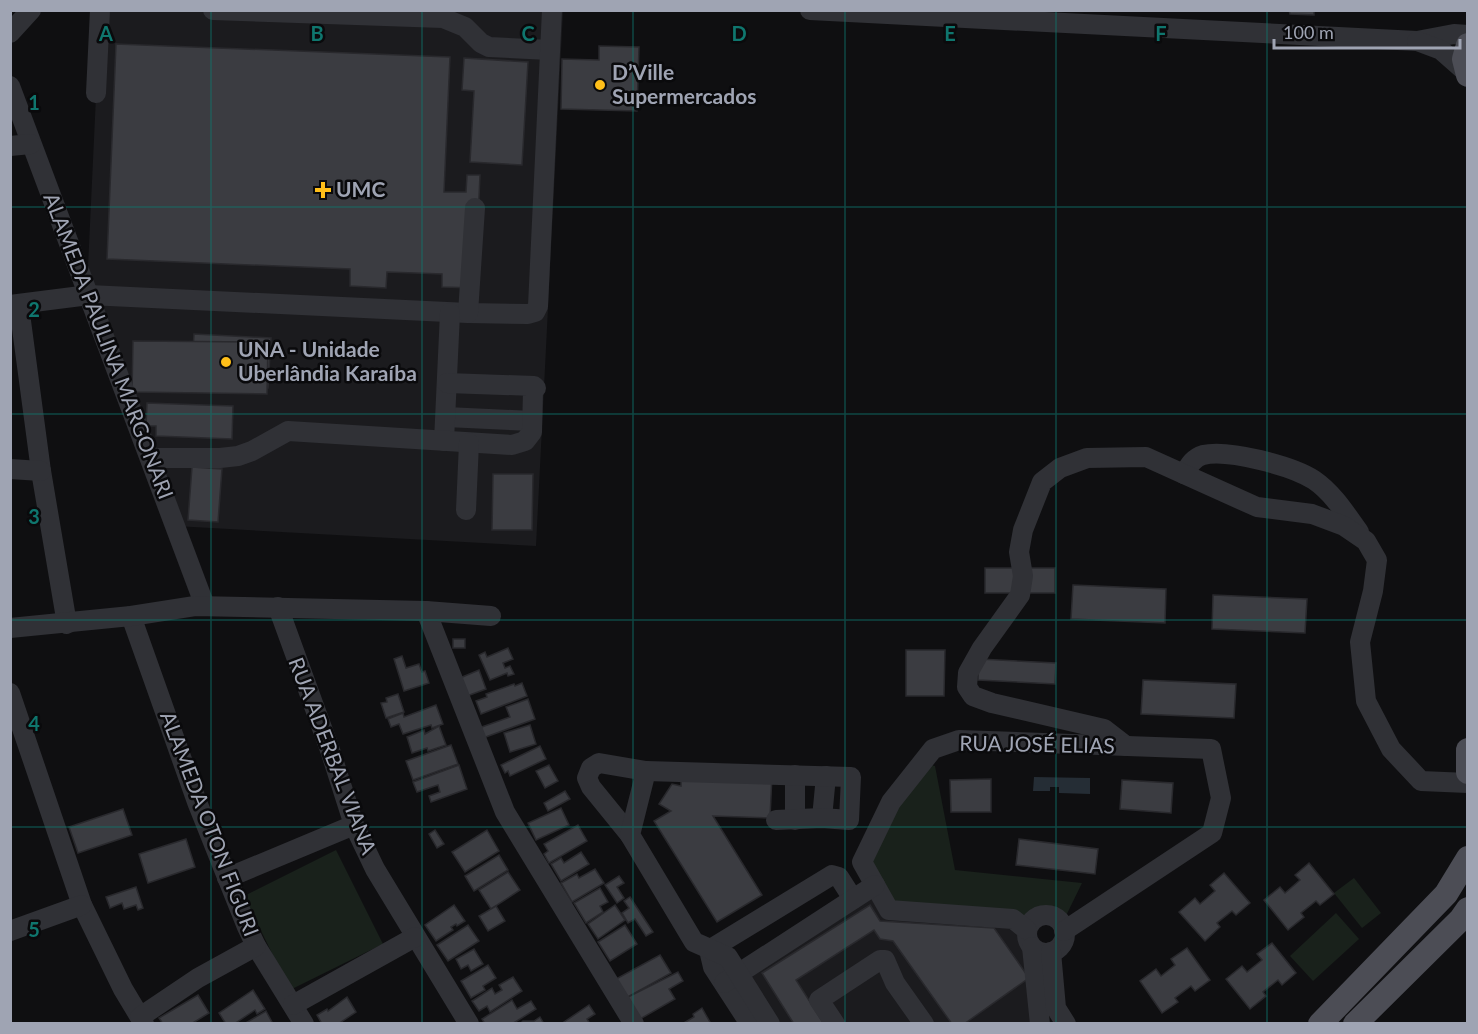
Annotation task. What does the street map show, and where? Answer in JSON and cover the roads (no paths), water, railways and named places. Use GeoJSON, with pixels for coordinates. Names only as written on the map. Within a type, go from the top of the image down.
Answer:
{"type":"FeatureCollection","features":[{"type":"Feature","properties":{"kind":"main road"},"geometry":{"type":"LineString","coordinates":[[1467,45],[1464,59],[1467,74]]}},
{"type":"Feature","properties":{"kind":"main road"},"geometry":{"type":"LineString","coordinates":[[1467,750],[1467,772]]}},
{"type":"Feature","properties":{"kind":"main road"},"geometry":{"type":"LineString","coordinates":[[1320,1023],[1446,894],[1467,858]]}},
{"type":"Feature","properties":{"kind":"main road"},"geometry":{"type":"LineString","coordinates":[[1355,1023],[1461,919],[1467,909]]}},
{"type":"Feature","properties":{"kind":"street"},"geometry":{"type":"LineString","coordinates":[[10,33],[31,10]]}},
{"type":"Feature","properties":{"kind":"street"},"geometry":{"type":"LineString","coordinates":[[96,93],[100,10]]}},
{"type":"Feature","properties":{"kind":"street"},"geometry":{"type":"LineString","coordinates":[[213,10],[443,18],[465,27],[481,44],[550,50]]}},
{"type":"Feature","properties":{"kind":"street"},"geometry":{"type":"LineString","coordinates":[[67,624],[15,305],[89,295],[459,313],[528,314],[536,312],[552,10]]}},
{"type":"Feature","properties":{"kind":"street"},"geometry":{"type":"LineString","coordinates":[[810,10],[1417,41],[1454,34],[1467,35]]}},
{"type":"Feature","properties":{"kind":"street"},"geometry":{"type":"LineString","coordinates":[[1417,41],[1440,50],[1467,74]]}},
{"type":"Feature","properties":{"kind":"street","name":"ALAMEDA PAULINA MARGONARI"},"geometry":{"type":"LineString","coordinates":[[10,86],[205,606]]}},
{"type":"Feature","properties":{"kind":"street"},"geometry":{"type":"LineString","coordinates":[[10,146],[31,144]]}},
{"type":"Feature","properties":{"kind":"street"},"geometry":{"type":"LineString","coordinates":[[444,441],[447,383],[475,208]]}},
{"type":"Feature","properties":{"kind":"street"},"geometry":{"type":"LineString","coordinates":[[150,459],[238,456],[288,431],[512,445],[525,441],[532,432],[533,391],[536,388],[534,386],[447,383]]}},
{"type":"Feature","properties":{"kind":"street"},"geometry":{"type":"LineString","coordinates":[[446,417],[532,421]]}},
{"type":"Feature","properties":{"kind":"street"},"geometry":{"type":"LineString","coordinates":[[466,510],[469,443]]}},
{"type":"Feature","properties":{"kind":"street"},"geometry":{"type":"LineString","coordinates":[[1184,474],[1192,461],[1203,455],[1240,456],[1295,470],[1314,480],[1332,495],[1377,560],[1373,591],[1360,642],[1366,701],[1391,750],[1421,781],[1467,783]]}},
{"type":"Feature","properties":{"kind":"street"},"geometry":{"type":"LineString","coordinates":[[1126,746],[1104,729],[992,703],[973,696],[966,687],[968,673],[982,648],[1020,595],[1023,576],[1019,552],[1023,530],[1042,482],[1059,468],[1087,458],[1146,457],[1257,507],[1312,514],[1344,526],[1366,541]]}},
{"type":"Feature","properties":{"kind":"street"},"geometry":{"type":"LineString","coordinates":[[10,469],[41,471]]}},
{"type":"Feature","properties":{"kind":"street"},"geometry":{"type":"LineString","coordinates":[[10,628],[67,624],[205,606],[426,611],[491,616]]}},
{"type":"Feature","properties":{"kind":"street","name":"RUA ADERBAL VIANA"},"geometry":{"type":"LineString","coordinates":[[278,607],[330,750],[354,825],[375,869],[469,1023]]}},
{"type":"Feature","properties":{"kind":"street"},"geometry":{"type":"LineString","coordinates":[[426,611],[505,812],[634,1023]]}},
{"type":"Feature","properties":{"kind":"street","name":"ALAMEDA OTON FIGURI"},"geometry":{"type":"LineString","coordinates":[[131,616],[226,878],[256,946],[304,1023]]}},
{"type":"Feature","properties":{"kind":"street"},"geometry":{"type":"LineString","coordinates":[[10,693],[82,905],[123,989],[142,1020],[198,978],[256,946]]}},
{"type":"Feature","properties":{"kind":"street","name":"RUA JOSÉ ELIAS"},"geometry":{"type":"LineString","coordinates":[[862,862],[891,802],[933,749],[959,740],[1211,749],[1221,798],[1212,833],[1064,931]]}},
{"type":"Feature","properties":{"kind":"street"},"geometry":{"type":"LineString","coordinates":[[750,1023],[731,978],[728,957],[694,942],[630,835],[591,787],[587,778],[591,768],[598,763],[645,771],[795,775],[851,777],[849,820],[822,818],[786,820],[795,775]]}},
{"type":"Feature","properties":{"kind":"street"},"geometry":{"type":"LineString","coordinates":[[630,835],[645,771]]}},
{"type":"Feature","properties":{"kind":"street"},"geometry":{"type":"LineString","coordinates":[[822,818],[825,776]]}},
{"type":"Feature","properties":{"kind":"street"},"geometry":{"type":"LineString","coordinates":[[226,878],[354,825]]}},
{"type":"Feature","properties":{"kind":"street"},"geometry":{"type":"LineString","coordinates":[[839,877],[862,862],[889,910],[1013,920],[1036,943],[1056,1008],[1066,1023]]}},
{"type":"Feature","properties":{"kind":"street"},"geometry":{"type":"LineString","coordinates":[[709,950],[832,875],[839,877],[853,899]]}},
{"type":"Feature","properties":{"kind":"street"},"geometry":{"type":"LineString","coordinates":[[731,978],[875,885]]}},
{"type":"Feature","properties":{"kind":"street"},"geometry":{"type":"LineString","coordinates":[[10,931],[82,905]]}},
{"type":"Feature","properties":{"kind":"street"},"geometry":{"type":"LineString","coordinates":[[1036,943],[1063,942],[1064,931],[1058,920],[1046,915],[1034,919],[1040,1023]]}},
{"type":"Feature","properties":{"kind":"street"},"geometry":{"type":"LineString","coordinates":[[293,1005],[415,937]]}},
{"type":"Feature","properties":{"kind":"street"},"geometry":{"type":"LineString","coordinates":[[836,1023],[819,1000],[880,960],[885,960],[895,983],[924,1023]]}},
{"type":"Feature","properties":{"kind":"street"},"geometry":{"type":"LineString","coordinates":[[731,978],[770,1023]]}},
{"type":"Feature","properties":{"kind":"place","name":"D’Ville Supermercados"},"geometry":{"type":"Point","coordinates":[600,85]}},
{"type":"Feature","properties":{"kind":"place","name":"UMC"},"geometry":{"type":"Point","coordinates":[323,190]}},
{"type":"Feature","properties":{"kind":"place","name":"UNA - Unidade Uberlândia Karaíba"},"geometry":{"type":"Point","coordinates":[226,362]}}]}
